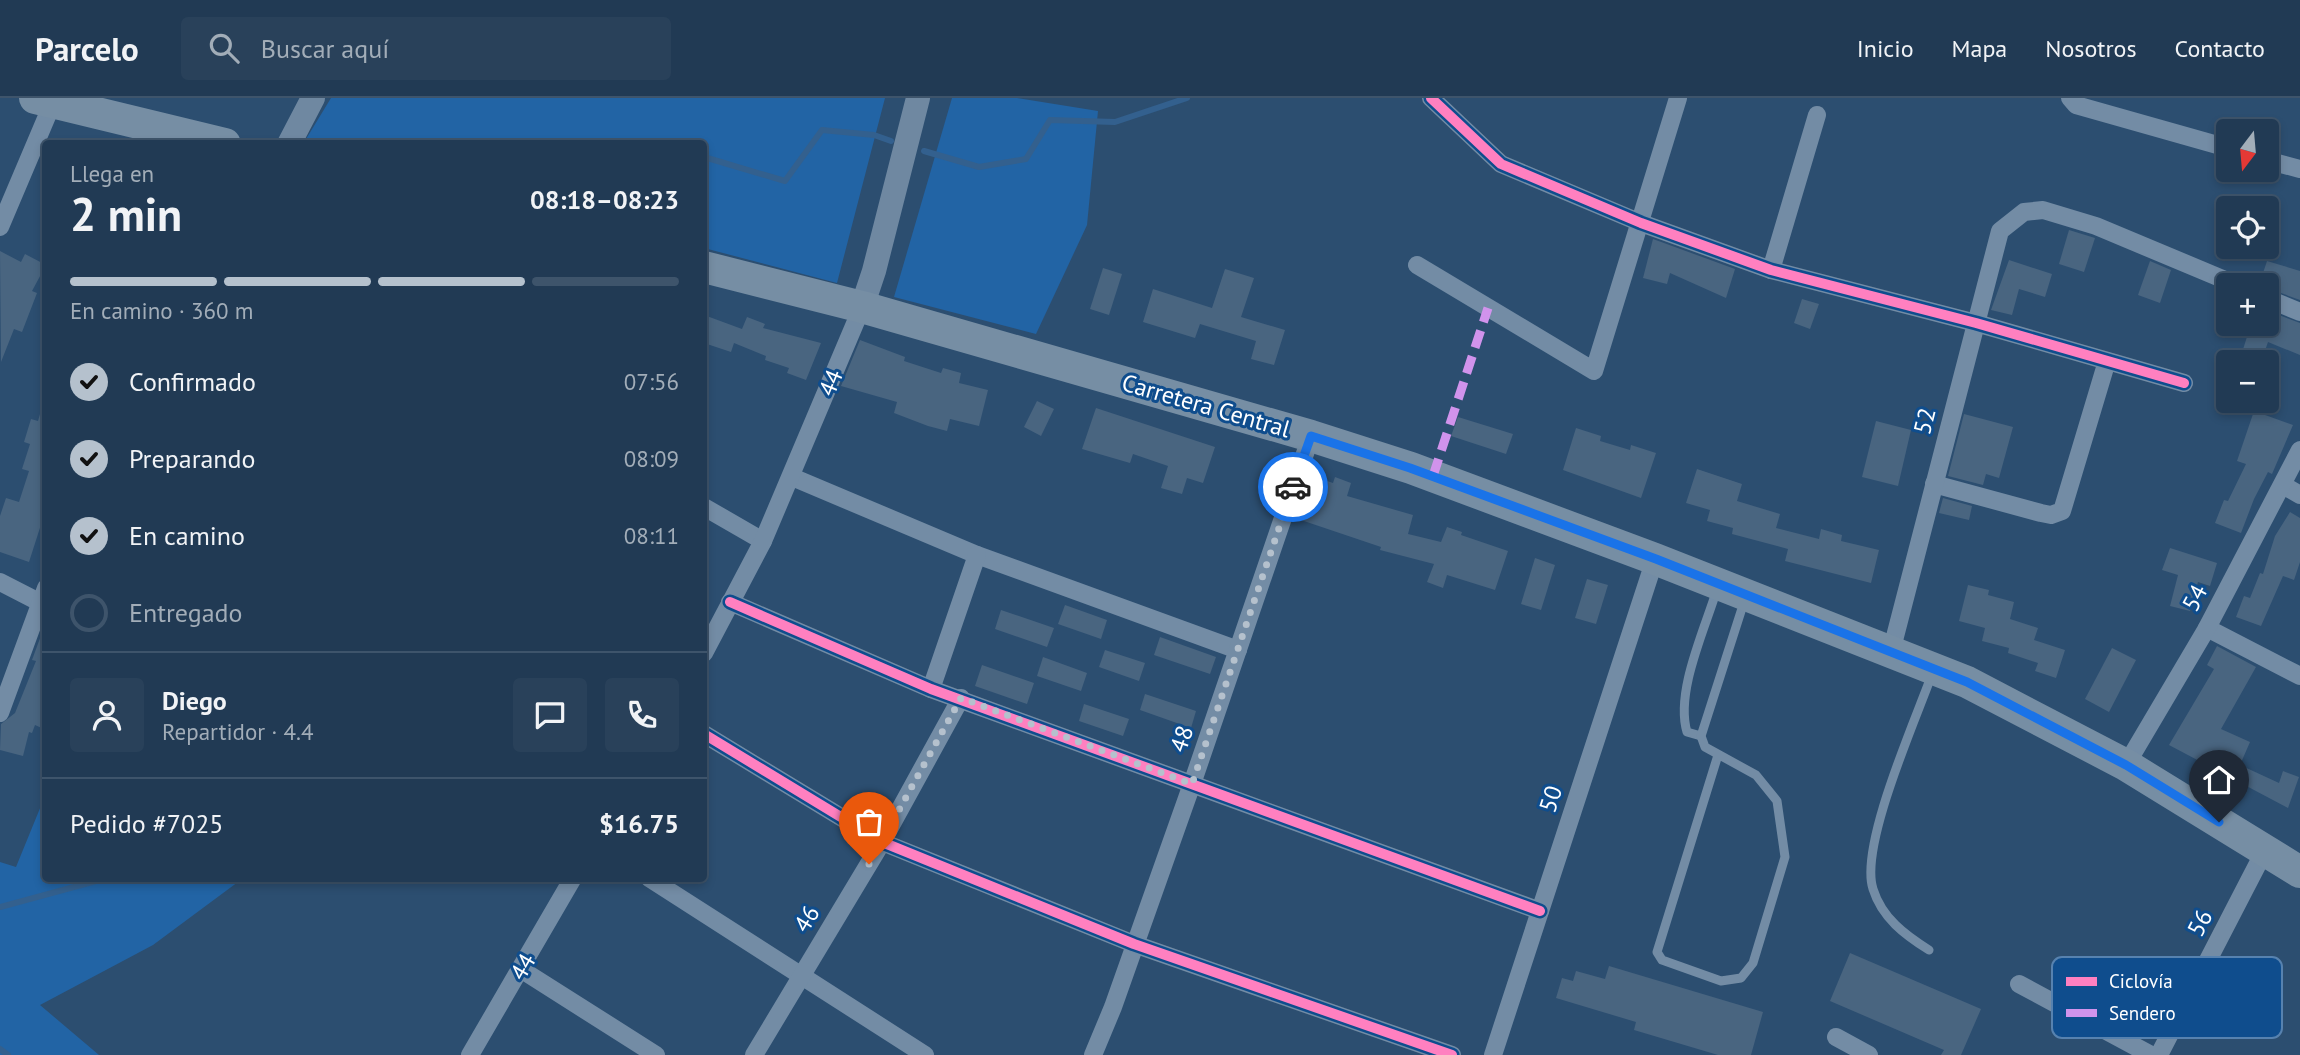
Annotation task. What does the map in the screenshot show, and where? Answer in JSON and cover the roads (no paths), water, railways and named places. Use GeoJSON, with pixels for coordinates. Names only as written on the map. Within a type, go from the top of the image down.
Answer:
{"type":"FeatureCollection","features":[{"type":"Feature","properties":{"kind":"highway"},"geometry":{"type":"LineString","coordinates":[[44,100],[201,140]]}},
{"type":"Feature","properties":{"kind":"highway","name":"Carretera Central"},"geometry":{"type":"LineString","coordinates":[[707,268],[862,307],[1311,436],[1422,472],[1656,559],[1967,682],[2126,765],[2300,872]]}},
{"type":"Feature","properties":{"kind":"street"},"geometry":{"type":"LineString","coordinates":[[291,140],[313,98]]}},
{"type":"Feature","properties":{"kind":"street","name":"44"},"geometry":{"type":"LineString","coordinates":[[707,647],[763,541],[862,307],[874,271],[918,98]]}},
{"type":"Feature","properties":{"kind":"street"},"geometry":{"type":"LineString","coordinates":[[1431,98],[1501,164],[1641,223],[1771,270],[1976,323],[2184,383]]}},
{"type":"Feature","properties":{"kind":"street"},"geometry":{"type":"LineString","coordinates":[[1417,265],[1594,371],[1678,98]]}},
{"type":"Feature","properties":{"kind":"street"},"geometry":{"type":"LineString","coordinates":[[2070,98],[2076,105],[2216,145]]}},
{"type":"Feature","properties":{"kind":"street"},"geometry":{"type":"LineString","coordinates":[[0,227],[44,100]]}},
{"type":"Feature","properties":{"kind":"street"},"geometry":{"type":"LineString","coordinates":[[1771,270],[1817,115]]}},
{"type":"Feature","properties":{"kind":"street"},"geometry":{"type":"LineString","coordinates":[[2279,163],[2300,169]]}},
{"type":"Feature","properties":{"kind":"street","name":"52"},"geometry":{"type":"LineString","coordinates":[[1891,652],[2000,231],[2024,212],[2043,210],[2073,218],[2216,276]]}},
{"type":"Feature","properties":{"kind":"street"},"geometry":{"type":"LineString","coordinates":[[2279,303],[2300,312]]}},
{"type":"Feature","properties":{"kind":"street"},"geometry":{"type":"LineString","coordinates":[[1934,484],[2041,513],[2062,511],[2107,361]]}},
{"type":"Feature","properties":{"kind":"street","name":"48"},"geometry":{"type":"LineString","coordinates":[[1093,1055],[1114,1007],[1311,436]]}},
{"type":"Feature","properties":{"kind":"street","name":"54"},"geometry":{"type":"LineString","coordinates":[[2126,765],[2207,628],[2300,450]]}},
{"type":"Feature","properties":{"kind":"street"},"geometry":{"type":"LineString","coordinates":[[792,477],[977,555],[1238,650]]}},
{"type":"Feature","properties":{"kind":"street"},"geometry":{"type":"LineString","coordinates":[[2283,485],[2300,495]]}},
{"type":"Feature","properties":{"kind":"street"},"geometry":{"type":"LineString","coordinates":[[707,509],[763,541]]}},
{"type":"Feature","properties":{"kind":"street"},"geometry":{"type":"LineString","coordinates":[[931,689],[977,555]]}},
{"type":"Feature","properties":{"kind":"street","name":"50"},"geometry":{"type":"LineString","coordinates":[[1493,1055],[1656,559]]}},
{"type":"Feature","properties":{"kind":"street"},"geometry":{"type":"LineString","coordinates":[[0,582],[42,596]]}},
{"type":"Feature","properties":{"kind":"street"},"geometry":{"type":"LineString","coordinates":[[0,713],[42,599]]}},
{"type":"Feature","properties":{"kind":"street"},"geometry":{"type":"LineString","coordinates":[[730,602],[931,689],[1541,911]]}},
{"type":"Feature","properties":{"kind":"street"},"geometry":{"type":"LineString","coordinates":[[2207,628],[2300,676]]}},
{"type":"Feature","properties":{"kind":"street","name":"46"},"geometry":{"type":"LineString","coordinates":[[754,1055],[883,842],[961,698]]}},
{"type":"Feature","properties":{"kind":"street"},"geometry":{"type":"LineString","coordinates":[[707,736],[883,842],[1134,944],[1452,1055]]}},
{"type":"Feature","properties":{"kind":"street","name":"56"},"geometry":{"type":"LineString","coordinates":[[2210,957],[2265,850]]}},
{"type":"Feature","properties":{"kind":"street","name":"44"},"geometry":{"type":"LineString","coordinates":[[470,1055],[522,970],[571,882]]}},
{"type":"Feature","properties":{"kind":"street"},"geometry":{"type":"LineString","coordinates":[[655,882],[925,1055]]}},
{"type":"Feature","properties":{"kind":"street"},"geometry":{"type":"LineString","coordinates":[[522,970],[656,1055]]}},
{"type":"Feature","properties":{"kind":"street"},"geometry":{"type":"LineString","coordinates":[[2019,984],[2052,1002]]}},
{"type":"Feature","properties":{"kind":"street"},"geometry":{"type":"LineString","coordinates":[[1836,1037],[1869,1055]]}},
{"type":"Feature","properties":{"kind":"street"},"geometry":{"type":"LineString","coordinates":[[2119,1038],[2151,1055]]}},
{"type":"Feature","properties":{"kind":"street","name":"56"},"geometry":{"type":"LineString","coordinates":[[2159,1055],[2168,1038]]}},
{"type":"Feature","properties":{"kind":"lane"},"geometry":{"type":"LineString","coordinates":[[1718,755],[1657,952],[1662,960],[1721,981],[1741,978],[1753,963],[1785,857],[1777,801],[1756,775],[1705,747],[1700,736],[1732,589]]}},
{"type":"Feature","properties":{"kind":"lane"},"geometry":{"type":"LineString","coordinates":[[1700,736],[1687,732],[1682,716],[1684,704],[1732,589]]}},
{"type":"Feature","properties":{"kind":"lane"},"geometry":{"type":"LineString","coordinates":[[1929,950],[1896,929],[1872,889],[1871,862],[1882,813],[1933,669]]}},
{"type":"Feature","properties":{"kind":"waterway"},"geometry":{"type":"LineString","coordinates":[[924,151],[979,167],[1026,159],[1050,120],[1115,122],[1187,98]]}},
{"type":"Feature","properties":{"kind":"waterway"},"geometry":{"type":"LineString","coordinates":[[707,158],[785,181],[822,130],[874,135],[891,141]]}},
{"type":"Feature","properties":{"kind":"waterway"},"geometry":{"type":"LineString","coordinates":[[0,907],[92,882]]}},
{"type":"Feature","properties":{"kind":"waterway"},"geometry":{"type":"LineString","coordinates":[[0,1049],[8,1055]]}}]}
